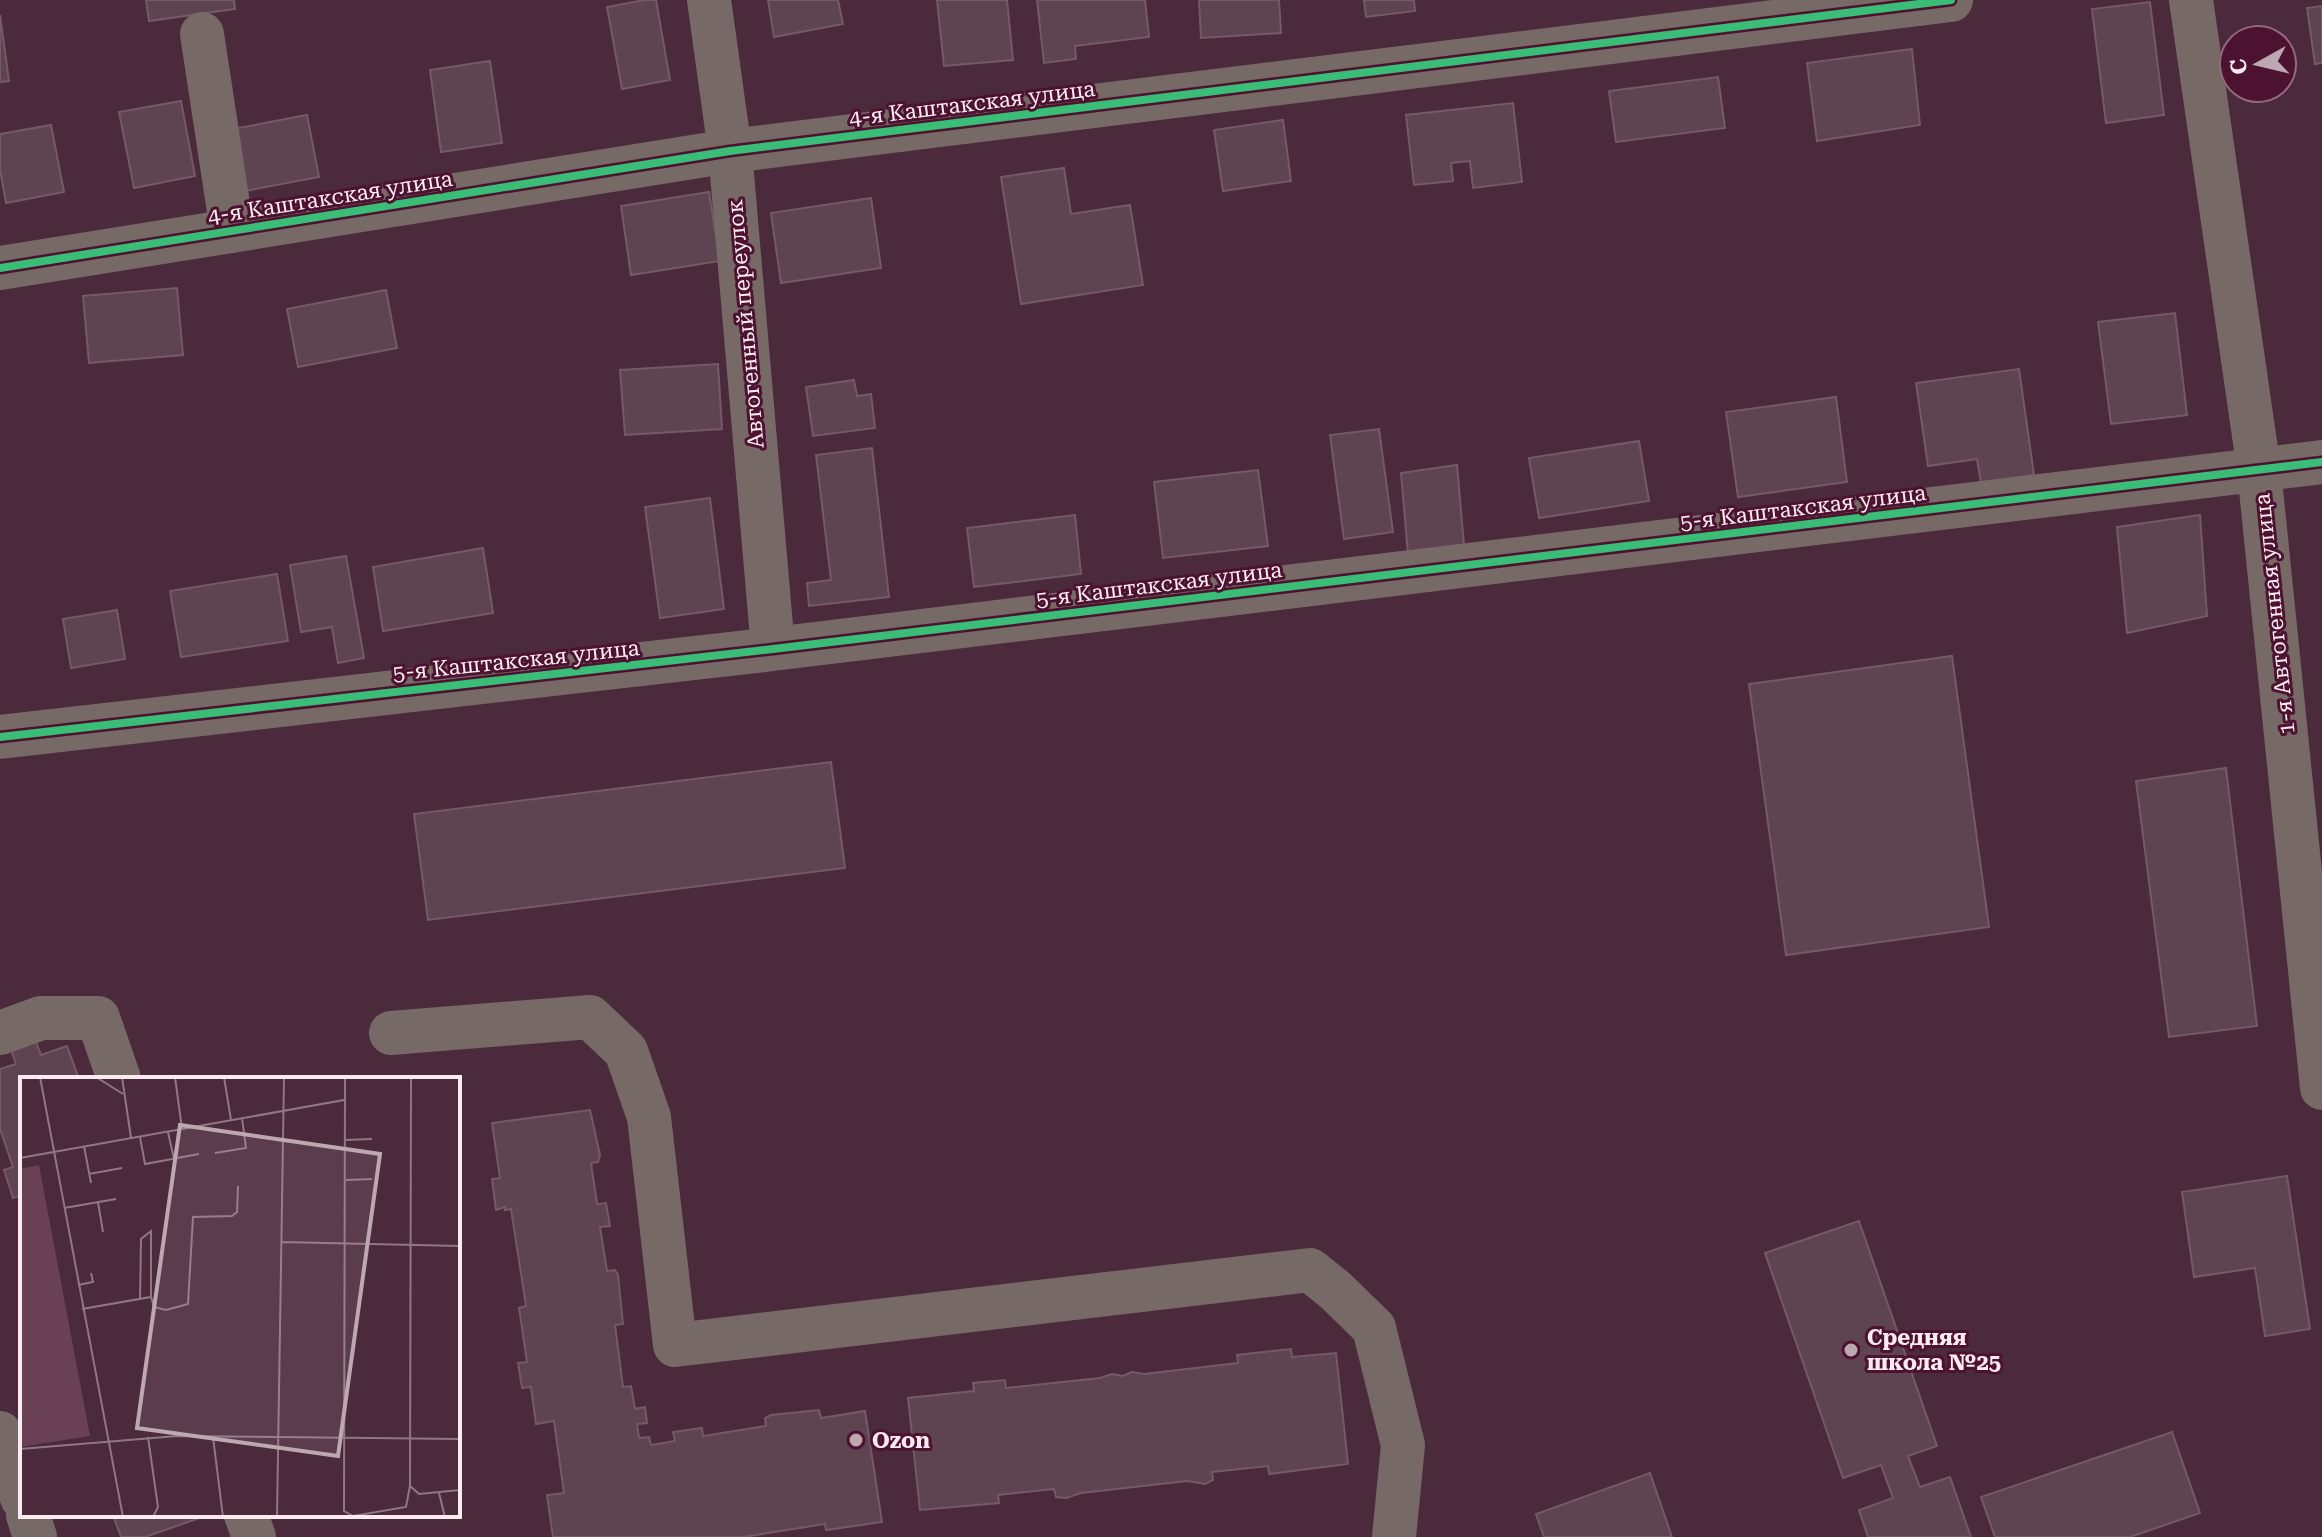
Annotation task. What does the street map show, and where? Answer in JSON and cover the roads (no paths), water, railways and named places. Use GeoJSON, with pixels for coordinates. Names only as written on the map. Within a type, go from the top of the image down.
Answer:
{"type":"FeatureCollection","features":[{"type":"Feature","properties":{"kind":"street","name":"Автогенный переулок"},"geometry":{"type":"LineString","coordinates":[[709,0],[730,151],[773,649]]}},
{"type":"Feature","properties":{"kind":"street","name":"4-я Каштакская улица"},"geometry":{"type":"LineString","coordinates":[[0,268],[730,151],[1951,0]]}},
{"type":"Feature","properties":{"kind":"street","name":"1-я Автогенная улица"},"geometry":{"type":"LineString","coordinates":[[2191,0],[2259,470],[2315,955],[2322,1088]]}},
{"type":"Feature","properties":{"kind":"street"},"geometry":{"type":"LineString","coordinates":[[202,34],[232,231]]}},
{"type":"Feature","properties":{"kind":"street","name":"5-я Каштакская улица"},"geometry":{"type":"LineString","coordinates":[[0,737],[773,649],[2322,462]]}},
{"type":"Feature","properties":{"kind":"street"},"geometry":{"type":"LineString","coordinates":[[391,1033],[590,1017],[626,1051],[649,1117],[675,1345],[1310,1270],[1374,1328],[1403,1445],[1394,1537]]}},
{"type":"Feature","properties":{"kind":"street"},"geometry":{"type":"LineString","coordinates":[[0,1033],[41,1018],[98,1018],[118,1077]]}},
{"type":"Feature","properties":{"kind":"street"},"geometry":{"type":"LineString","coordinates":[[0,1433],[20,1492]]}},
{"type":"Feature","properties":{"kind":"street"},"geometry":{"type":"LineString","coordinates":[[0,1522],[20,1517]]}},
{"type":"Feature","properties":{"kind":"street"},"geometry":{"type":"LineString","coordinates":[[27,1517],[35,1537]]}},
{"type":"Feature","properties":{"kind":"street"},"geometry":{"type":"LineString","coordinates":[[247,1517],[254,1537]]}},
{"type":"Feature","properties":{"kind":"place","name":"Средняя школа №25"},"geometry":{"type":"Point","coordinates":[1851,1350]}},
{"type":"Feature","properties":{"kind":"place","name":"Ozon"},"geometry":{"type":"Point","coordinates":[856,1440]}}]}
